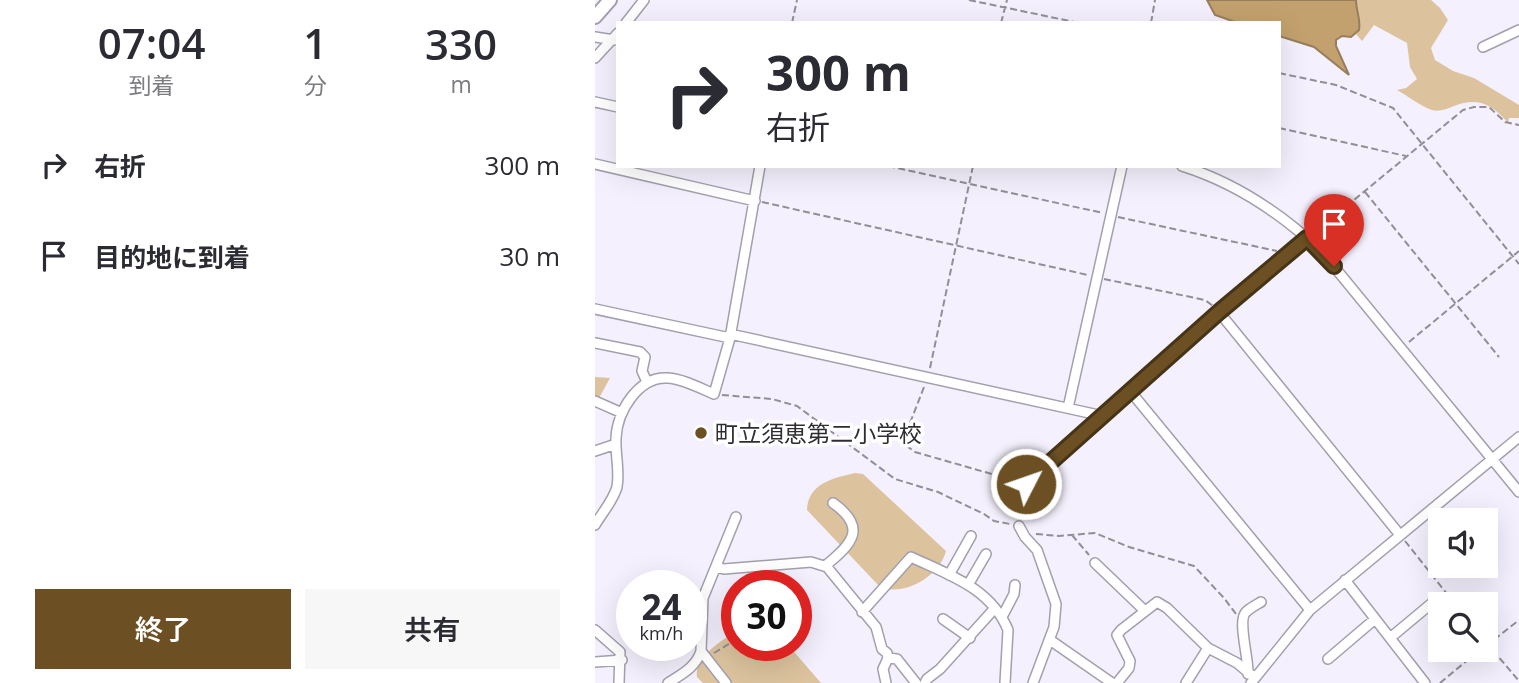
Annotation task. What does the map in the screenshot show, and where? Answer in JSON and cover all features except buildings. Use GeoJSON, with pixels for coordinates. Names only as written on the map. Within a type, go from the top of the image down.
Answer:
{"type":"FeatureCollection","features":[{"type":"Feature","properties":{"kind":"highway"},"geometry":{"type":"LineString","coordinates":[[595,17],[610,0]]}},
{"type":"Feature","properties":{"kind":"street"},"geometry":{"type":"LineString","coordinates":[[628,21],[644,0]]}},
{"type":"Feature","properties":{"kind":"street"},"geometry":{"type":"LineString","coordinates":[[1483,47],[1519,30]]}},
{"type":"Feature","properties":{"kind":"street"},"geometry":{"type":"LineString","coordinates":[[595,37],[616,38]]}},
{"type":"Feature","properties":{"kind":"street"},"geometry":{"type":"LineString","coordinates":[[595,59],[616,38]]}},
{"type":"Feature","properties":{"kind":"street"},"geometry":{"type":"LineString","coordinates":[[595,102],[616,107]]}},
{"type":"Feature","properties":{"kind":"street"},"geometry":{"type":"LineString","coordinates":[[595,164],[755,201]]}},
{"type":"Feature","properties":{"kind":"street"},"geometry":{"type":"LineString","coordinates":[[595,523],[617,487],[616,437],[622,413],[633,394],[647,382],[665,377],[714,394],[730,336],[760,168]]}},
{"type":"Feature","properties":{"kind":"street"},"geometry":{"type":"LineString","coordinates":[[1068,408],[1122,168]]}},
{"type":"Feature","properties":{"kind":"street"},"geometry":{"type":"LineString","coordinates":[[1187,168],[1248,194],[1307,238],[1328,259],[1519,492]]}},
{"type":"Feature","properties":{"kind":"street"},"geometry":{"type":"LineString","coordinates":[[1026,484],[1219,312],[1307,238]]}},
{"type":"Feature","properties":{"kind":"street"},"geometry":{"type":"LineString","coordinates":[[595,309],[1103,416]]}},
{"type":"Feature","properties":{"kind":"street"},"geometry":{"type":"LineString","coordinates":[[1219,312],[1400,535]]}},
{"type":"Feature","properties":{"kind":"street"},"geometry":{"type":"LineString","coordinates":[[595,343],[640,352],[645,357],[642,371],[647,382]]}},
{"type":"Feature","properties":{"kind":"street"},"geometry":{"type":"LineString","coordinates":[[1131,392],[1310,610]]}},
{"type":"Feature","properties":{"kind":"street"},"geometry":{"type":"LineString","coordinates":[[595,401],[622,413]]}},
{"type":"Feature","properties":{"kind":"street"},"geometry":{"type":"LineString","coordinates":[[1251,679],[1310,610],[1519,437]]}},
{"type":"Feature","properties":{"kind":"street"},"geometry":{"type":"LineString","coordinates":[[595,451],[616,444]]}},
{"type":"Feature","properties":{"kind":"street"},"geometry":{"type":"LineString","coordinates":[[825,566],[849,542],[855,527],[846,512],[833,503]]}},
{"type":"Feature","properties":{"kind":"street"},"geometry":{"type":"LineString","coordinates":[[707,588],[736,517]]}},
{"type":"Feature","properties":{"kind":"street"},"geometry":{"type":"LineString","coordinates":[[1020,528],[1037,550],[1056,604],[1054,627],[1033,683]]}},
{"type":"Feature","properties":{"kind":"street"},"geometry":{"type":"LineString","coordinates":[[949,575],[971,536]]}},
{"type":"Feature","properties":{"kind":"street"},"geometry":{"type":"LineString","coordinates":[[968,584],[986,554]]}},
{"type":"Feature","properties":{"kind":"street"},"geometry":{"type":"LineString","coordinates":[[862,612],[911,557],[968,584],[979,590],[999,613],[1008,630],[1005,683]]}},
{"type":"Feature","properties":{"kind":"street"},"geometry":{"type":"LineString","coordinates":[[716,567],[725,569],[811,562],[825,566],[833,572],[876,627],[882,649],[888,657],[883,669],[886,683]]}},
{"type":"Feature","properties":{"kind":"street"},"geometry":{"type":"LineString","coordinates":[[1095,563],[1145,611]]}},
{"type":"Feature","properties":{"kind":"street"},"geometry":{"type":"LineString","coordinates":[[1345,580],[1425,683]]}},
{"type":"Feature","properties":{"kind":"street"},"geometry":{"type":"LineString","coordinates":[[925,683],[969,638],[999,613],[1014,594],[1015,585]]}},
{"type":"Feature","properties":{"kind":"street"},"geometry":{"type":"LineString","coordinates":[[1050,640],[1114,683],[1129,668],[1131,661],[1117,635],[1157,602],[1167,608],[1208,648],[1237,663],[1251,679]]}},
{"type":"Feature","properties":{"kind":"street"},"geometry":{"type":"LineString","coordinates":[[1251,679],[1241,621],[1245,612],[1261,602]]}},
{"type":"Feature","properties":{"kind":"street"},"geometry":{"type":"LineString","coordinates":[[1390,638],[1428,606]]}},
{"type":"Feature","properties":{"kind":"street"},"geometry":{"type":"LineString","coordinates":[[943,619],[969,638]]}},
{"type":"Feature","properties":{"kind":"street"},"geometry":{"type":"LineString","coordinates":[[1328,659],[1375,619]]}},
{"type":"Feature","properties":{"kind":"street"},"geometry":{"type":"LineString","coordinates":[[595,630],[616,647]]}},
{"type":"Feature","properties":{"kind":"street"},"geometry":{"type":"LineString","coordinates":[[1186,683],[1208,648]]}},
{"type":"Feature","properties":{"kind":"street"},"geometry":{"type":"LineString","coordinates":[[888,657],[897,659],[916,683]]}},
{"type":"Feature","properties":{"kind":"street"},"geometry":{"type":"LineString","coordinates":[[707,658],[726,683]]}},
{"type":"Feature","properties":{"kind":"street"},"geometry":{"type":"LineString","coordinates":[[595,662],[616,660]]}},
{"type":"Feature","properties":{"kind":"street"},"geometry":{"type":"LineString","coordinates":[[618,683],[622,661]]}},
{"type":"Feature","properties":{"kind":"street"},"geometry":{"type":"LineString","coordinates":[[668,683],[698,661]]}},
{"type":"Feature","properties":{"kind":"path"},"geometry":{"type":"LineString","coordinates":[[792,21],[797,0]]}},
{"type":"Feature","properties":{"kind":"path"},"geometry":{"type":"LineString","coordinates":[[968,0],[1069,21]]}},
{"type":"Feature","properties":{"kind":"path"},"geometry":{"type":"LineString","coordinates":[[1002,21],[1007,0]]}},
{"type":"Feature","properties":{"kind":"path"},"geometry":{"type":"LineString","coordinates":[[1151,21],[1155,0]]}},
{"type":"Feature","properties":{"kind":"path"},"geometry":{"type":"LineString","coordinates":[[1281,73],[1336,85],[1379,100],[1393,108],[1519,264]]}},
{"type":"Feature","properties":{"kind":"path"},"geometry":{"type":"LineString","coordinates":[[1307,238],[1463,110],[1489,107],[1505,122],[1519,125]]}},
{"type":"Feature","properties":{"kind":"path"},"geometry":{"type":"LineString","coordinates":[[1281,128],[1407,156]]}},
{"type":"Feature","properties":{"kind":"path"},"geometry":{"type":"LineString","coordinates":[[897,168],[1288,254]]}},
{"type":"Feature","properties":{"kind":"path"},"geometry":{"type":"LineString","coordinates":[[973,168],[928,378],[904,444],[915,452],[1026,484],[1020,528]]}},
{"type":"Feature","properties":{"kind":"path"},"geometry":{"type":"LineString","coordinates":[[1365,191],[1499,357]]}},
{"type":"Feature","properties":{"kind":"path"},"geometry":{"type":"LineString","coordinates":[[755,201],[1205,300],[1219,312]]}},
{"type":"Feature","properties":{"kind":"path"},"geometry":{"type":"LineString","coordinates":[[1402,348],[1519,251]]}},
{"type":"Feature","properties":{"kind":"path"},"geometry":{"type":"LineString","coordinates":[[714,394],[772,399],[797,406],[895,479],[956,499],[994,521],[1059,536],[1083,533],[1102,535],[1129,547],[1193,566],[1224,598],[1241,621]]}},
{"type":"Feature","properties":{"kind":"path"},"geometry":{"type":"LineString","coordinates":[[1071,535],[1085,549]]}},
{"type":"Feature","properties":{"kind":"path"},"geometry":{"type":"LineString","coordinates":[[1400,535],[1445,592]]}},
{"type":"Feature","properties":{"kind":"path"},"geometry":{"type":"LineString","coordinates":[[1498,635],[1519,620]]}},
{"type":"Feature","properties":{"kind":"path"},"geometry":{"type":"LineString","coordinates":[[1498,657],[1519,681]]}},
{"type":"Feature","properties":{"kind":"path"},"geometry":{"type":"LineString","coordinates":[[1440,683],[1465,662]]}},
{"type":"Feature","properties":{"kind":"shaded area"},"geometry":{"type":"Polygon","coordinates":[[[1207,0],[1356,0],[1359,30],[1351,37],[1342,36],[1336,40],[1349,75],[1314,47],[1281,37],[1281,21],[1232,21],[1215,15],[1207,0]]]}},
{"type":"Feature","properties":{"kind":"shaded area"},"geometry":{"type":"Polygon","coordinates":[[[1356,0],[1431,0],[1448,20],[1431,48],[1435,60],[1453,71],[1474,78],[1519,105],[1519,118],[1509,118],[1508,123],[1496,111],[1477,102],[1432,110],[1397,90],[1406,88],[1417,79],[1410,67],[1407,43],[1374,25],[1362,41],[1356,34],[1360,22],[1356,0]]]}},
{"type":"Feature","properties":{"kind":"shaded area"},"geometry":{"type":"Polygon","coordinates":[[[595,377],[610,378],[598,400],[595,399],[595,377]]]}},
{"type":"Feature","properties":{"kind":"shaded area"},"geometry":{"type":"Polygon","coordinates":[[[855,473],[863,474],[946,551],[937,569],[920,582],[900,589],[880,587],[807,510],[808,501],[817,488],[831,480],[855,473]]]}},
{"type":"Feature","properties":{"kind":"shaded area"},"geometry":{"type":"Polygon","coordinates":[[[721,641],[721,661],[802,661],[821,683],[703,683],[697,677],[697,670],[701,661],[707,661],[707,653],[721,641]]]}},
{"type":"Feature","properties":{"kind":"place","name":"町立須恵第二小学校"},"geometry":{"type":"Point","coordinates":[701,433]}},
{"type":"Feature","properties":{"kind":"route"},"geometry":{"type":"LineString","coordinates":[[1026,484],[1219,312],[1307,238],[1334,266]]}}]}
